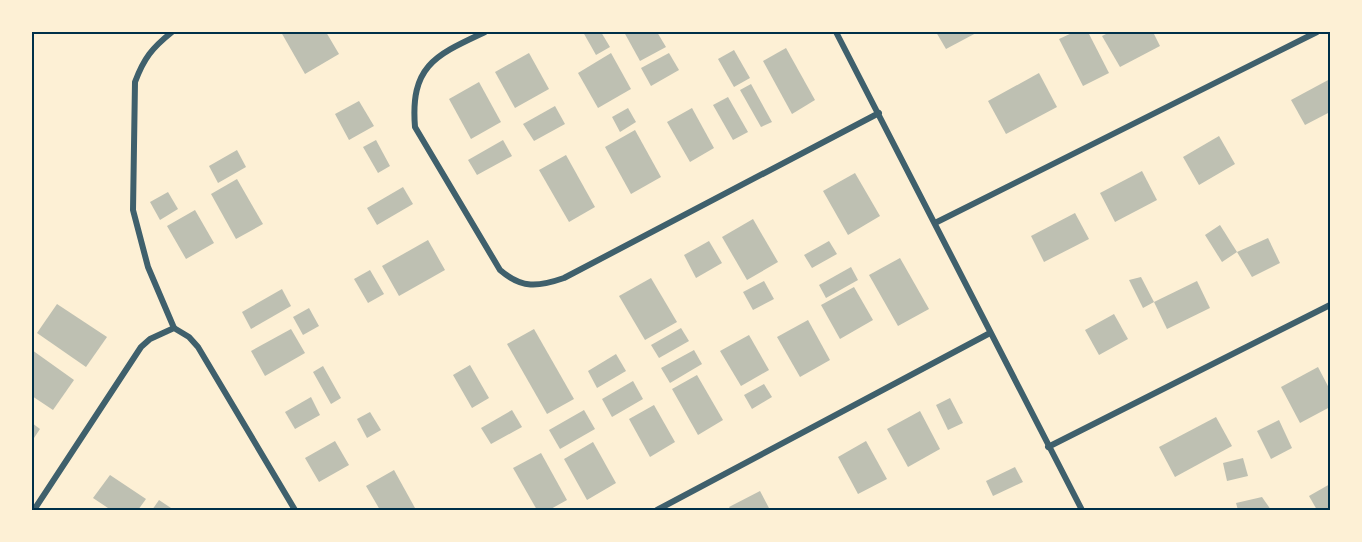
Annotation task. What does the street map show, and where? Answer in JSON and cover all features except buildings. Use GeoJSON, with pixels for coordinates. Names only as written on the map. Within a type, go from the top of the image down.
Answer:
{"type":"FeatureCollection","features":[{"type":"Feature","properties":{"kind":"street"},"geometry":{"type":"LineString","coordinates":[[172,32],[152,49],[141,65],[135,82],[133,210],[148,267],[174,328],[189,337],[198,347],[295,510]]}},
{"type":"Feature","properties":{"kind":"street"},"geometry":{"type":"LineString","coordinates":[[485,32],[447,50],[429,63],[413,107],[415,127],[500,270],[512,279],[530,285],[546,284],[564,278],[879,113]]}},
{"type":"Feature","properties":{"kind":"street"},"geometry":{"type":"LineString","coordinates":[[836,32],[1082,510]]}},
{"type":"Feature","properties":{"kind":"street"},"geometry":{"type":"LineString","coordinates":[[935,223],[1317,32]]}},
{"type":"Feature","properties":{"kind":"street"},"geometry":{"type":"LineString","coordinates":[[1048,447],[1330,305]]}},
{"type":"Feature","properties":{"kind":"street"},"geometry":{"type":"LineString","coordinates":[[34,510],[141,347],[150,339],[174,328]]}},
{"type":"Feature","properties":{"kind":"street"},"geometry":{"type":"LineString","coordinates":[[657,510],[990,333]]}}]}
